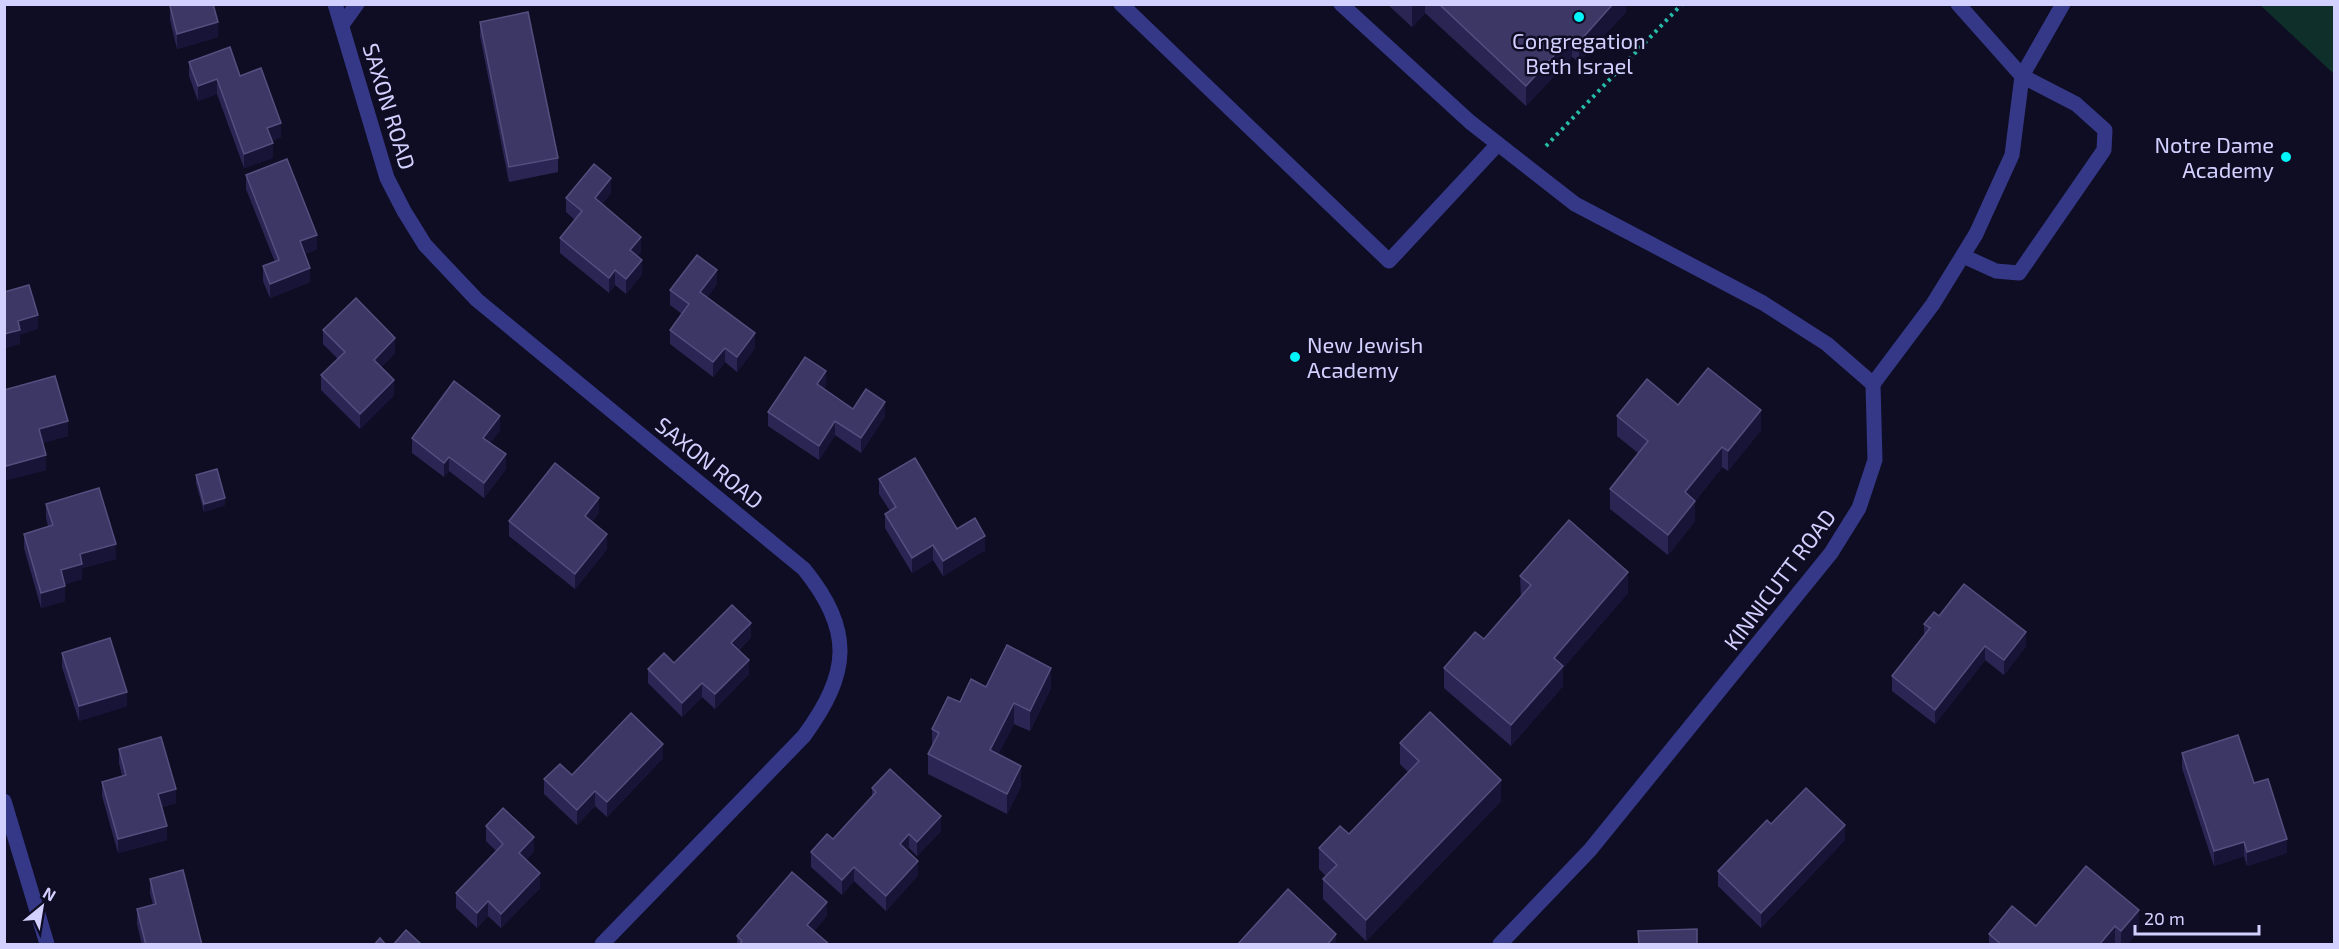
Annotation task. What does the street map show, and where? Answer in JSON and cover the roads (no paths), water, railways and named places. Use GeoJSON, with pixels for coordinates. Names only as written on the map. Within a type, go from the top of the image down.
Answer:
{"type":"FeatureCollection","features":[{"type":"Feature","properties":{"kind":"street","name":"SAXON ROAD"},"geometry":{"type":"LineString","coordinates":[[335,4],[387,178],[425,245],[477,300],[796,562],[823,593],[837,622],[841,656],[835,685],[810,728],[783,759],[602,945]]}},
{"type":"Feature","properties":{"kind":"street"},"geometry":{"type":"LineString","coordinates":[[342,25],[357,4]]}},
{"type":"Feature","properties":{"kind":"street"},"geometry":{"type":"LineString","coordinates":[[1121,4],[1389,261],[1498,144]]}},
{"type":"Feature","properties":{"kind":"street"},"geometry":{"type":"LineString","coordinates":[[1341,4],[1470,122],[1575,204],[1762,303],[1827,344],[1874,384],[1933,304],[1976,234],[2012,155],[2022,76],[2063,4]]}},
{"type":"Feature","properties":{"kind":"street"},"geometry":{"type":"LineString","coordinates":[[1958,4],[2022,76],[2076,104],[2105,130],[2103,150],[2019,273],[1996,271],[1963,256]]}},
{"type":"Feature","properties":{"kind":"street","name":"KINNICUTT ROAD"},"geometry":{"type":"LineString","coordinates":[[1500,945],[1590,850],[1831,553],[1859,508],[1875,460],[1874,384]]}},
{"type":"Feature","properties":{"kind":"street"},"geometry":{"type":"LineString","coordinates":[[4,801],[47,945]]}},
{"type":"Feature","properties":{"kind":"place","name":"Congregation Beth Israel"},"geometry":{"type":"Point","coordinates":[1579,17]}},
{"type":"Feature","properties":{"kind":"place","name":"Notre Dame Academy"},"geometry":{"type":"Point","coordinates":[2286,157]}},
{"type":"Feature","properties":{"kind":"place","name":"New Jewish Academy"},"geometry":{"type":"Point","coordinates":[1295,357]}}]}
